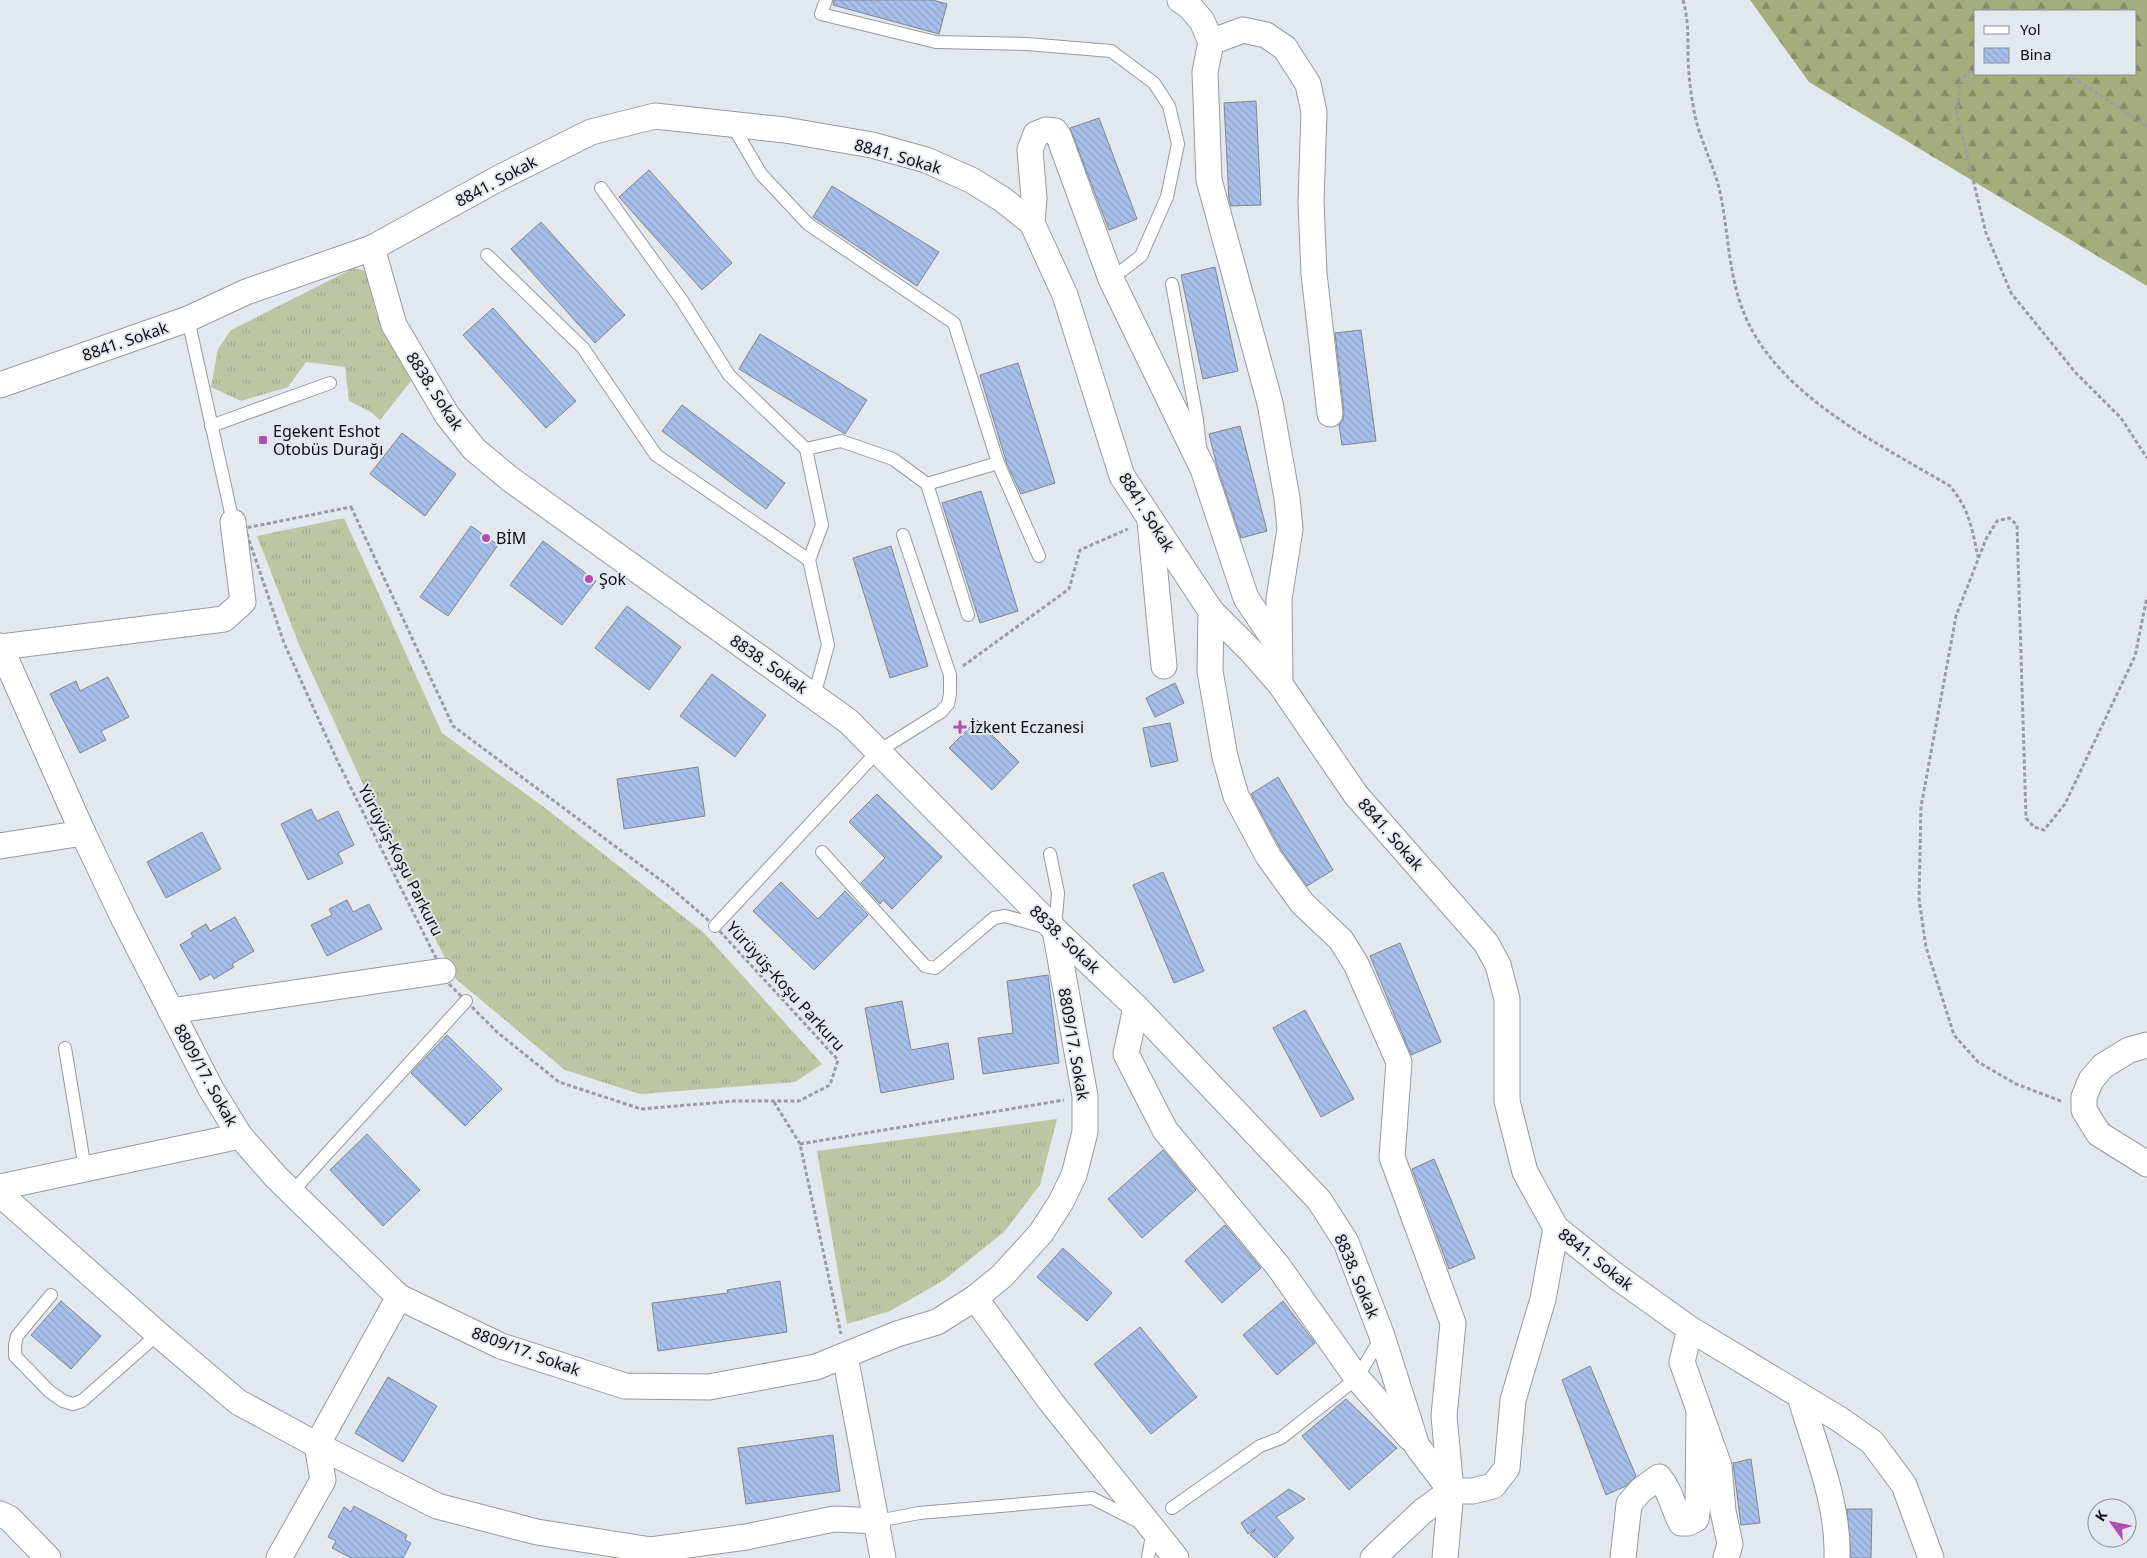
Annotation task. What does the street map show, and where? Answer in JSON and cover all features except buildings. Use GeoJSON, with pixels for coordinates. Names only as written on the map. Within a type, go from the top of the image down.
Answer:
{"type":"FeatureCollection","features":[{"type":"Feature","properties":{"kind":"street"},"geometry":{"type":"LineString","coordinates":[[1180,0],[1190,6],[1202,21],[1211,42],[1205,72],[1209,180],[1270,404],[1290,529],[1279,599],[1280,684]]}},
{"type":"Feature","properties":{"kind":"street"},"geometry":{"type":"LineString","coordinates":[[1211,42],[1243,30],[1266,35],[1285,48],[1308,84],[1314,112],[1311,202],[1314,274],[1330,414]]}},
{"type":"Feature","properties":{"kind":"street","name":"8841. Sokak"},"geometry":{"type":"LineString","coordinates":[[0,385],[188,319],[246,292],[372,248],[501,177],[591,132],[655,116],[785,130],[872,145],[926,160],[971,180],[1002,199],[1032,223],[1064,295],[1122,476],[1211,611],[1252,652],[1280,684],[1356,795],[1486,943],[1498,965],[1507,999],[1507,1101],[1525,1172],[1556,1228],[1616,1276],[1690,1329],[1839,1418],[1872,1442],[1904,1485],[1932,1558]]}},
{"type":"Feature","properties":{"kind":"street"},"geometry":{"type":"LineString","coordinates":[[1032,223],[1034,198],[1030,150],[1036,134],[1046,130],[1055,131],[1059,137],[1111,279],[1202,469],[1246,598],[1279,647]]}},
{"type":"Feature","properties":{"kind":"street","name":"8838. Sokak"},"geometry":{"type":"LineString","coordinates":[[372,248],[394,325],[447,415],[474,450],[510,480],[848,721],[1054,930],[1136,1007],[1319,1200],[1346,1242],[1382,1336],[1417,1446],[1451,1492]]}},
{"type":"Feature","properties":{"kind":"street"},"geometry":{"type":"LineString","coordinates":[[1150,517],[1164,666]]}},
{"type":"Feature","properties":{"kind":"street"},"geometry":{"type":"LineString","coordinates":[[0,647],[224,619],[244,602],[233,522]]}},
{"type":"Feature","properties":{"kind":"street"},"geometry":{"type":"LineString","coordinates":[[1211,611],[1210,671],[1225,757],[1236,796],[1268,856],[1302,903],[1341,940],[1356,964],[1399,1062],[1392,1156],[1453,1323],[1444,1416],[1451,1492],[1445,1558]]}},
{"type":"Feature","properties":{"kind":"street","name":"8809/17. Sokak"},"geometry":{"type":"LineString","coordinates":[[0,647],[83,833],[211,1090],[240,1136],[292,1192],[398,1297],[502,1346],[625,1386],[709,1387],[816,1367],[897,1334],[937,1322],[975,1298],[1002,1276],[1041,1233],[1061,1202],[1074,1175],[1085,1132],[1085,1096],[1054,930]]}},
{"type":"Feature","properties":{"kind":"street"},"geometry":{"type":"LineString","coordinates":[[0,846],[83,833]]}},
{"type":"Feature","properties":{"kind":"street"},"geometry":{"type":"LineString","coordinates":[[171,1011],[442,971]]}},
{"type":"Feature","properties":{"kind":"street"},"geometry":{"type":"LineString","coordinates":[[1136,1007],[1126,1054],[1165,1130],[1278,1266],[1357,1378],[1417,1446]]}},
{"type":"Feature","properties":{"kind":"street"},"geometry":{"type":"LineString","coordinates":[[2147,1046],[2129,1050],[2104,1066],[2091,1080],[2084,1096],[2084,1110],[2099,1134],[2147,1164]]}},
{"type":"Feature","properties":{"kind":"street"},"geometry":{"type":"LineString","coordinates":[[0,1187],[240,1136]]}},
{"type":"Feature","properties":{"kind":"street"},"geometry":{"type":"LineString","coordinates":[[0,1194],[238,1402],[317,1445],[438,1506],[538,1532],[651,1550],[746,1537],[834,1519],[878,1521]]}},
{"type":"Feature","properties":{"kind":"street"},"geometry":{"type":"LineString","coordinates":[[1373,1558],[1423,1511],[1451,1492],[1473,1491],[1493,1486],[1506,1468],[1513,1400],[1543,1299],[1556,1228]]}},
{"type":"Feature","properties":{"kind":"street"},"geometry":{"type":"LineString","coordinates":[[279,1558],[323,1480],[317,1445],[398,1297]]}},
{"type":"Feature","properties":{"kind":"street"},"geometry":{"type":"LineString","coordinates":[[975,1298],[1051,1402],[1176,1558]]}},
{"type":"Feature","properties":{"kind":"street"},"geometry":{"type":"LineString","coordinates":[[1690,1329],[1682,1362],[1719,1466],[1723,1511],[1730,1544],[1726,1558]]}},
{"type":"Feature","properties":{"kind":"street"},"geometry":{"type":"LineString","coordinates":[[845,1356],[878,1521],[883,1558]]}},
{"type":"Feature","properties":{"kind":"street"},"geometry":{"type":"LineString","coordinates":[[1800,1396],[1829,1494],[1838,1541],[1837,1558]]}},
{"type":"Feature","properties":{"kind":"street"},"geometry":{"type":"LineString","coordinates":[[1623,1558],[1629,1504],[1641,1490],[1659,1477],[1667,1486],[1672,1506],[1681,1523],[1688,1523],[1696,1519],[1698,1506],[1700,1412]]}},
{"type":"Feature","properties":{"kind":"street"},"geometry":{"type":"LineString","coordinates":[[0,1514],[9,1518],[48,1558]]}},
{"type":"Feature","properties":{"kind":"lane"},"geometry":{"type":"LineString","coordinates":[[826,0],[821,14],[936,42],[1027,44],[1111,51],[1154,83],[1169,106],[1178,144],[1168,197],[1141,256],[1111,279]]}},
{"type":"Feature","properties":{"kind":"lane"},"geometry":{"type":"LineString","coordinates":[[732,124],[761,174],[808,224],[954,323],[998,463],[1039,556]]}},
{"type":"Feature","properties":{"kind":"lane"},"geometry":{"type":"LineString","coordinates":[[601,188],[681,299],[729,375],[806,450],[822,525],[809,560],[828,645],[814,696]]}},
{"type":"Feature","properties":{"kind":"lane"},"geometry":{"type":"LineString","coordinates":[[488,255],[583,348],[656,455],[809,560]]}},
{"type":"Feature","properties":{"kind":"lane"},"geometry":{"type":"LineString","coordinates":[[1172,284],[1197,420],[1202,469]]}},
{"type":"Feature","properties":{"kind":"lane"},"geometry":{"type":"LineString","coordinates":[[188,319],[233,522]]}},
{"type":"Feature","properties":{"kind":"lane"},"geometry":{"type":"LineString","coordinates":[[211,426],[330,383]]}},
{"type":"Feature","properties":{"kind":"lane"},"geometry":{"type":"LineString","coordinates":[[806,450],[841,441],[893,458],[927,484],[968,616]]}},
{"type":"Feature","properties":{"kind":"lane"},"geometry":{"type":"LineString","coordinates":[[927,484],[998,463]]}},
{"type":"Feature","properties":{"kind":"lane"},"geometry":{"type":"LineString","coordinates":[[714,926],[877,752],[941,712],[948,704],[950,675],[903,535]]}},
{"type":"Feature","properties":{"kind":"lane"},"geometry":{"type":"LineString","coordinates":[[822,852],[925,966],[935,968],[994,918],[1005,916],[1054,930],[1058,893],[1050,854]]}},
{"type":"Feature","properties":{"kind":"lane"},"geometry":{"type":"LineString","coordinates":[[292,1192],[466,1001]]}},
{"type":"Feature","properties":{"kind":"lane"},"geometry":{"type":"LineString","coordinates":[[65,1048],[85,1169]]}},
{"type":"Feature","properties":{"kind":"lane"},"geometry":{"type":"LineString","coordinates":[[51,1295],[17,1336],[16,1356],[49,1391],[63,1401],[73,1404],[82,1400],[158,1334]]}},
{"type":"Feature","properties":{"kind":"lane"},"geometry":{"type":"LineString","coordinates":[[1172,1508],[1260,1446],[1281,1438],[1357,1378],[1382,1336]]}},
{"type":"Feature","properties":{"kind":"lane"},"geometry":{"type":"LineString","coordinates":[[878,1521],[919,1513],[1092,1498],[1152,1529],[1148,1558]]}},
{"type":"Feature","properties":{"kind":"path"},"geometry":{"type":"LineString","coordinates":[[1683,0],[1688,17],[1689,83],[1695,116],[1702,144],[1720,191],[1730,270],[1746,318],[1761,344],[1790,379],[1812,398],[1843,423],[1950,486],[1962,500],[1969,515],[1978,558]]}},
{"type":"Feature","properties":{"kind":"path"},"geometry":{"type":"LineString","coordinates":[[1974,68],[1960,80],[1957,114],[1986,233],[2012,293],[2076,372],[2121,418],[2147,458]]}},
{"type":"Feature","properties":{"kind":"path"},"geometry":{"type":"LineString","coordinates":[[2069,75],[2147,126]]}},
{"type":"Feature","properties":{"kind":"path","name":"Yürüyüş-Koşu Parkuru"},"geometry":{"type":"LineString","coordinates":[[351,507],[453,726],[670,887],[714,926],[838,1060],[830,1085],[799,1101],[735,1101],[642,1109],[559,1082],[496,1032],[449,984],[442,971],[337,760],[284,642],[245,528],[351,507]]}},
{"type":"Feature","properties":{"kind":"path"},"geometry":{"type":"LineString","coordinates":[[950,675],[1069,589],[1080,550],[1119,534],[1150,517]]}},
{"type":"Feature","properties":{"kind":"path"},"geometry":{"type":"LineString","coordinates":[[2084,1110],[2016,1084],[1978,1062],[1954,1034],[1926,947],[1919,898],[1921,807],[1956,616],[1986,539],[1998,521],[2009,518],[2018,525],[2026,818],[2034,828],[2044,830],[2065,804],[2135,656],[2147,597]]}},
{"type":"Feature","properties":{"kind":"path"},"geometry":{"type":"LineString","coordinates":[[800,1144],[1085,1096]]}},
{"type":"Feature","properties":{"kind":"path"},"geometry":{"type":"LineString","coordinates":[[774,1101],[800,1144],[845,1356]]}},
{"type":"Feature","properties":{"kind":"green space"},"geometry":{"type":"Polygon","coordinates":[[[1750,0],[2147,0],[2147,286],[1809,82],[1750,0]]]}},
{"type":"Feature","properties":{"kind":"green space"},"geometry":{"type":"Polygon","coordinates":[[[354,268],[366,271],[376,313],[411,381],[380,420],[371,412],[349,401],[345,367],[306,362],[288,387],[241,401],[211,387],[218,349],[231,330],[354,268]]]}},
{"type":"Feature","properties":{"kind":"green space"},"geometry":{"type":"Polygon","coordinates":[[[344,518],[442,733],[545,808],[704,933],[822,1064],[795,1082],[640,1094],[565,1070],[456,979],[424,917],[300,647],[257,536],[344,518]]]}},
{"type":"Feature","properties":{"kind":"green space"},"geometry":{"type":"Polygon","coordinates":[[[1057,1119],[1040,1185],[1004,1232],[944,1280],[890,1311],[847,1324],[817,1151],[1057,1119]]]}},
{"type":"Feature","properties":{"kind":"place","name":"Egekent Eshot Otobüs Durağı"},"geometry":{"type":"Point","coordinates":[263,440]}},
{"type":"Feature","properties":{"kind":"place","name":"BİM"},"geometry":{"type":"Point","coordinates":[486,538]}},
{"type":"Feature","properties":{"kind":"place","name":"Şok"},"geometry":{"type":"Point","coordinates":[589,579]}},
{"type":"Feature","properties":{"kind":"place","name":"İzkent Eczanesi"},"geometry":{"type":"Point","coordinates":[960,727]}}]}
